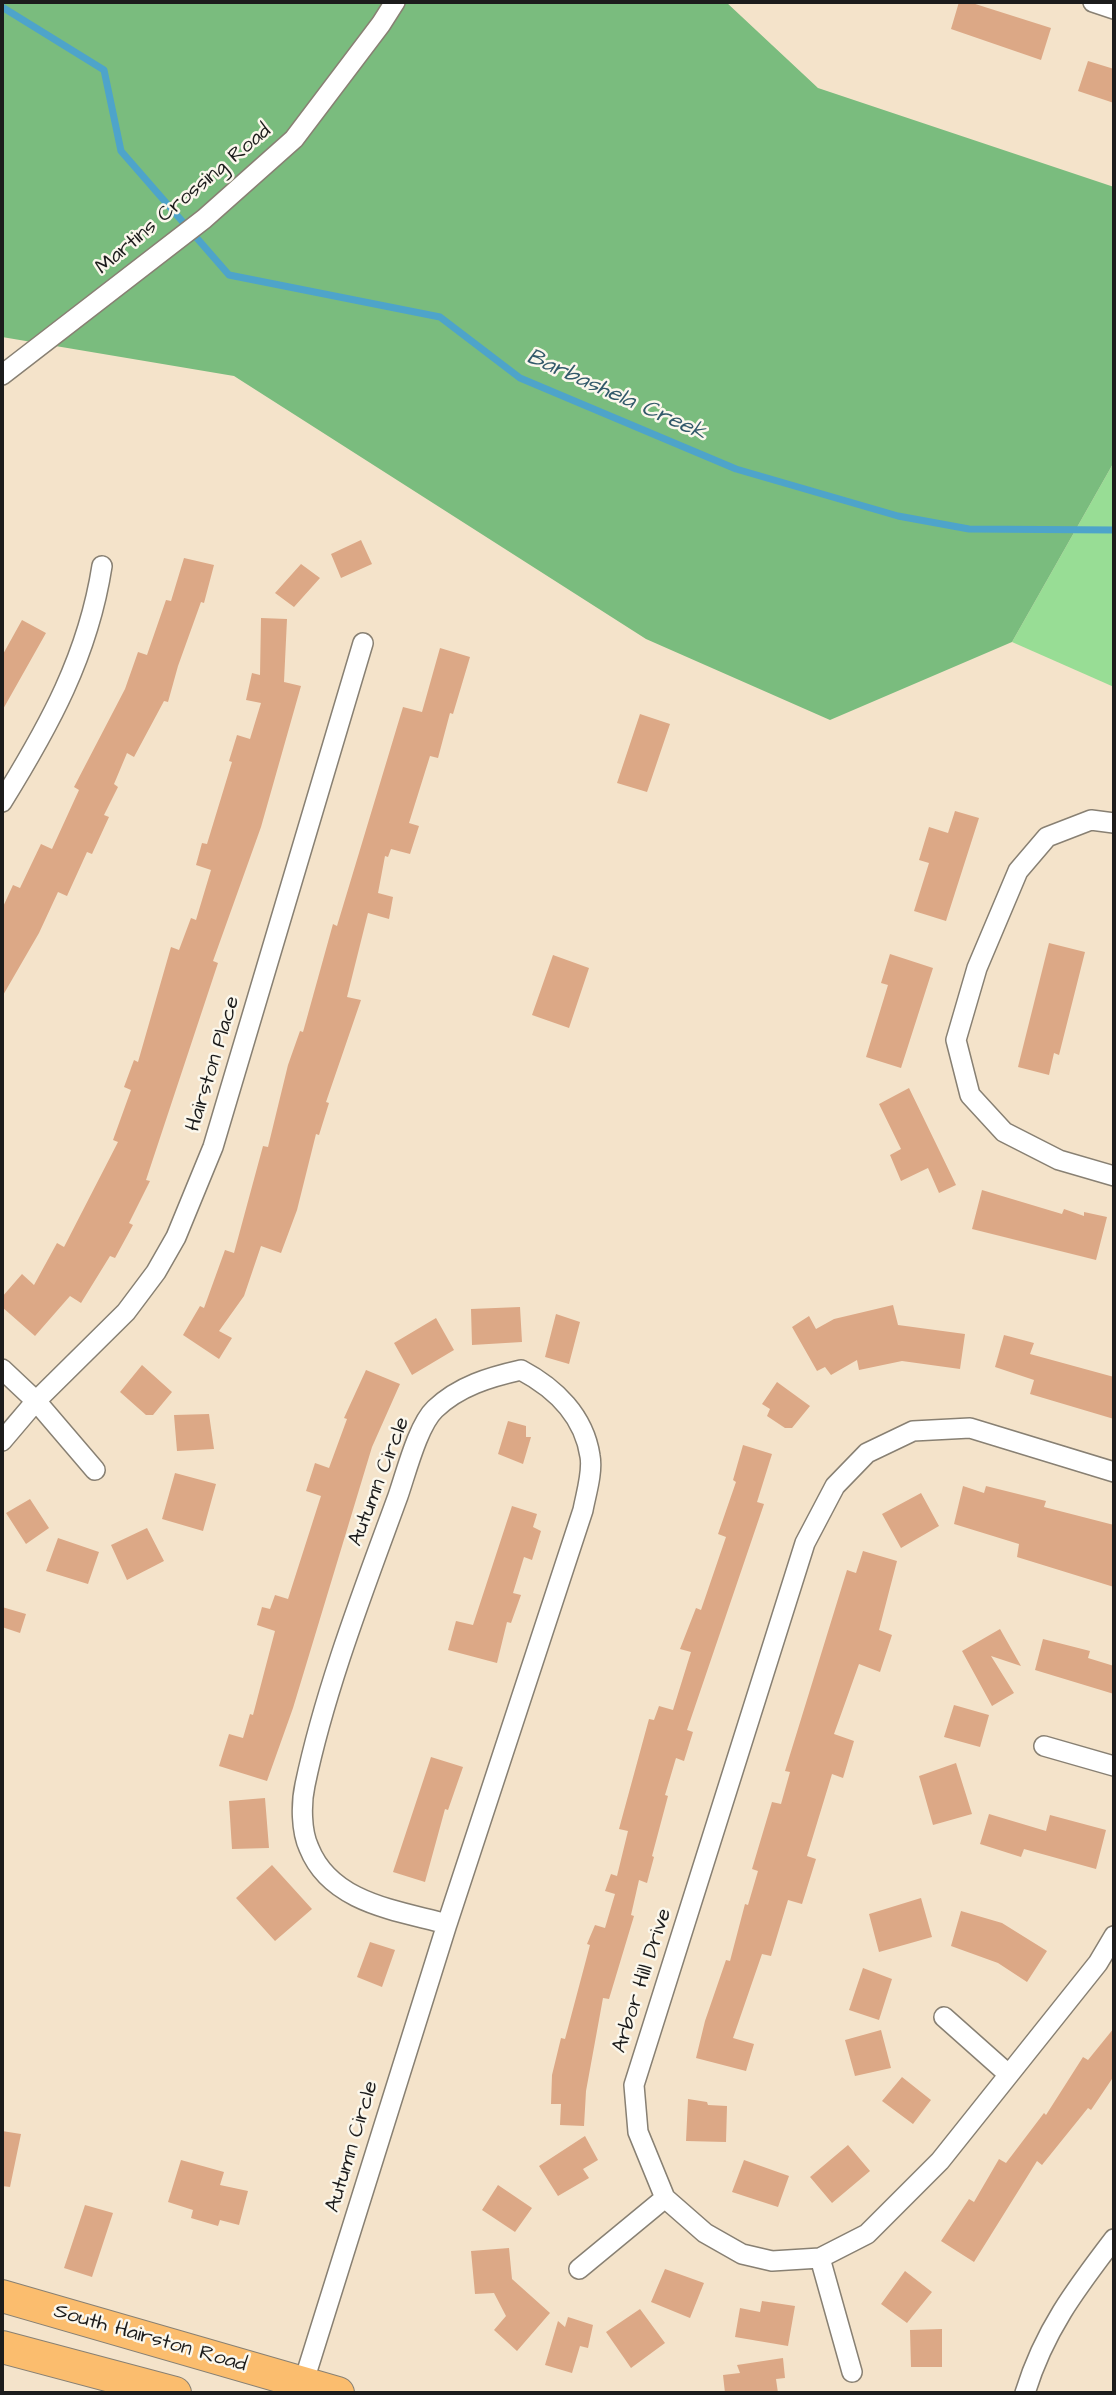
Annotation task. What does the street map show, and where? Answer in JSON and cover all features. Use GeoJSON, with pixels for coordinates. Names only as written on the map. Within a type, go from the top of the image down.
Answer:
{"type":"FeatureCollection","features":[{"type":"Feature","properties":{"kind":"main road","name":"South Hairston Road"},"geometry":{"type":"LineString","coordinates":[[2,2296],[338,2393]]}},
{"type":"Feature","properties":{"kind":"main road"},"geometry":{"type":"LineString","coordinates":[[2,2347],[175,2393]]}},
{"type":"Feature","properties":{"kind":"street","name":"Martins Crossing Road"},"geometry":{"type":"LineString","coordinates":[[2,375],[204,219],[294,139],[395,2]]}},
{"type":"Feature","properties":{"kind":"street"},"geometry":{"type":"LineString","coordinates":[[1093,2],[1114,9]]}},
{"type":"Feature","properties":{"kind":"street"},"geometry":{"type":"LineString","coordinates":[[2,802],[64,697],[96,610],[102,566]]}},
{"type":"Feature","properties":{"kind":"street","name":"Hairston Place"},"geometry":{"type":"LineString","coordinates":[[2,1441],[36,1401],[126,1312],[156,1272],[176,1237],[213,1147],[363,643]]}},
{"type":"Feature","properties":{"kind":"street"},"geometry":{"type":"LineString","coordinates":[[1114,823],[1091,820],[1047,837],[1018,872],[977,968],[956,1040],[970,1095],[1004,1132],[1059,1160],[1114,1176]]}},
{"type":"Feature","properties":{"kind":"street"},"geometry":{"type":"LineString","coordinates":[[2,1369],[36,1401],[95,1470]]}},
{"type":"Feature","properties":{"kind":"street","name":"Autumn Circle"},"geometry":{"type":"LineString","coordinates":[[303,2384],[447,1924],[583,1510],[591,1458],[582,1425],[548,1384],[521,1370],[463,1388],[433,1410],[416,1446],[348,1635],[304,1787],[303,1814],[308,1848],[331,1883],[365,1901],[447,1924]]}},
{"type":"Feature","properties":{"kind":"street","name":"Arbor Hill Drive"},"geometry":{"type":"LineString","coordinates":[[1114,1472],[970,1428],[913,1431],[867,1453],[835,1486],[805,1543],[634,2085],[638,2132],[665,2198],[705,2233],[742,2254],[772,2261],[820,2258],[867,2234],[940,2161],[1007,2073],[1098,1963],[1114,1936]]}},
{"type":"Feature","properties":{"kind":"street"},"geometry":{"type":"LineString","coordinates":[[1044,1746],[1114,1766]]}},
{"type":"Feature","properties":{"kind":"street"},"geometry":{"type":"LineString","coordinates":[[944,2017],[1007,2073]]}},
{"type":"Feature","properties":{"kind":"street"},"geometry":{"type":"LineString","coordinates":[[579,2269],[665,2198]]}},
{"type":"Feature","properties":{"kind":"street"},"geometry":{"type":"LineString","coordinates":[[1025,2393],[1037,2356],[1066,2300],[1114,2239]]}},
{"type":"Feature","properties":{"kind":"street"},"geometry":{"type":"LineString","coordinates":[[820,2258],[852,2372]]}},
{"type":"Feature","properties":{"kind":"green space"},"geometry":{"type":"Polygon","coordinates":[[[2,2],[726,2],[818,88],[1114,187],[1114,462],[1012,642],[830,720],[646,639],[234,376],[2,337],[2,2]]]}},
{"type":"Feature","properties":{"kind":"green space"},"geometry":{"type":"Polygon","coordinates":[[[1114,462],[1114,687],[1012,642],[1114,462]]]}},
{"type":"Feature","properties":{"kind":"building"},"geometry":{"type":"Polygon","coordinates":[[[959,2],[969,2],[1051,28],[1041,60],[951,29],[959,2]]]}},
{"type":"Feature","properties":{"kind":"building"},"geometry":{"type":"Polygon","coordinates":[[[1088,61],[1114,69],[1114,103],[1078,91],[1088,61]]]}},
{"type":"Feature","properties":{"kind":"building"},"geometry":{"type":"Polygon","coordinates":[[[361,540],[372,564],[341,578],[331,554],[361,540]]]}},
{"type":"Feature","properties":{"kind":"building"},"geometry":{"type":"Polygon","coordinates":[[[184,558],[214,565],[204,603],[201,602],[168,702],[164,701],[134,757],[127,753],[114,784],[118,787],[104,815],[109,817],[92,854],[87,852],[67,896],[58,892],[39,933],[2,997],[2,909],[13,885],[20,888],[41,844],[52,849],[79,790],[74,787],[125,689],[138,652],[147,655],[166,600],[171,601],[184,558]]]}},
{"type":"Feature","properties":{"kind":"building"},"geometry":{"type":"Polygon","coordinates":[[[301,564],[320,578],[294,607],[275,593],[301,564]]]}},
{"type":"Feature","properties":{"kind":"building"},"geometry":{"type":"Polygon","coordinates":[[[261,618],[287,619],[284,682],[301,686],[261,827],[213,961],[218,963],[146,1180],[150,1181],[129,1223],[133,1225],[115,1258],[110,1256],[81,1303],[70,1296],[35,1336],[2,1307],[2,1297],[22,1274],[34,1285],[57,1243],[64,1247],[118,1142],[113,1140],[131,1090],[124,1087],[134,1060],[138,1062],[171,947],[179,950],[191,918],[196,920],[211,870],[196,865],[202,843],[207,844],[232,762],[229,761],[237,735],[250,739],[261,703],[246,700],[252,673],[260,675],[261,618]]]}},
{"type":"Feature","properties":{"kind":"building"},"geometry":{"type":"Polygon","coordinates":[[[22,620],[46,633],[2,711],[2,656],[22,620]]]}},
{"type":"Feature","properties":{"kind":"building"},"geometry":{"type":"Polygon","coordinates":[[[440,648],[470,657],[453,714],[450,713],[438,758],[430,756],[409,823],[419,826],[410,854],[391,849],[388,857],[385,856],[378,893],[393,897],[389,919],[368,913],[347,997],[361,1000],[326,1102],[329,1103],[319,1135],[316,1134],[297,1210],[281,1253],[261,1246],[244,1296],[219,1331],[232,1338],[219,1359],[183,1335],[200,1306],[204,1308],[225,1250],[234,1253],[263,1146],[268,1147],[288,1065],[300,1031],[303,1032],[333,924],[337,926],[403,707],[422,712],[440,648]]]}},
{"type":"Feature","properties":{"kind":"building"},"geometry":{"type":"Polygon","coordinates":[[[640,714],[670,724],[647,792],[617,783],[640,714]]]}},
{"type":"Feature","properties":{"kind":"building"},"geometry":{"type":"Polygon","coordinates":[[[955,811],[979,818],[946,921],[914,911],[929,863],[919,860],[929,827],[948,833],[955,811]]]}},
{"type":"Feature","properties":{"kind":"building"},"geometry":{"type":"Polygon","coordinates":[[[1049,943],[1085,952],[1059,1055],[1054,1053],[1049,1075],[1018,1067],[1049,943]]]}},
{"type":"Feature","properties":{"kind":"building"},"geometry":{"type":"Polygon","coordinates":[[[890,954],[933,968],[901,1068],[866,1057],[888,985],[881,983],[890,954]]]}},
{"type":"Feature","properties":{"kind":"building"},"geometry":{"type":"Polygon","coordinates":[[[553,955],[589,968],[569,1028],[532,1015],[553,955]]]}},
{"type":"Feature","properties":{"kind":"building"},"geometry":{"type":"Polygon","coordinates":[[[909,1088],[956,1185],[939,1193],[928,1168],[901,1181],[890,1155],[901,1149],[879,1104],[909,1088]]]}},
{"type":"Feature","properties":{"kind":"building"},"geometry":{"type":"Polygon","coordinates":[[[982,1190],[1062,1214],[1064,1209],[1084,1216],[1084,1212],[1107,1217],[1096,1260],[972,1229],[982,1190]]]}},
{"type":"Feature","properties":{"kind":"building"},"geometry":{"type":"Polygon","coordinates":[[[893,1305],[898,1325],[965,1334],[960,1369],[902,1361],[859,1370],[857,1360],[831,1375],[825,1367],[817,1371],[792,1327],[809,1316],[816,1329],[834,1319],[893,1305]]]}},
{"type":"Feature","properties":{"kind":"building"},"geometry":{"type":"Polygon","coordinates":[[[520,1307],[522,1342],[472,1345],[471,1309],[520,1307]]]}},
{"type":"Feature","properties":{"kind":"building"},"geometry":{"type":"Polygon","coordinates":[[[556,1314],[580,1322],[569,1364],[545,1357],[556,1314]]]}},
{"type":"Feature","properties":{"kind":"building"},"geometry":{"type":"Polygon","coordinates":[[[436,1318],[454,1350],[412,1375],[394,1343],[436,1318]]]}},
{"type":"Feature","properties":{"kind":"building"},"geometry":{"type":"Polygon","coordinates":[[[1004,1335],[1034,1343],[1030,1354],[1114,1377],[1114,1419],[1030,1394],[1034,1380],[995,1367],[1004,1335]]]}},
{"type":"Feature","properties":{"kind":"building"},"geometry":{"type":"Polygon","coordinates":[[[142,1365],[172,1392],[153,1415],[146,1415],[120,1392],[142,1365]]]}},
{"type":"Feature","properties":{"kind":"building"},"geometry":{"type":"Polygon","coordinates":[[[366,1370],[400,1384],[372,1447],[293,1708],[267,1781],[219,1766],[229,1734],[243,1738],[250,1714],[253,1715],[275,1631],[257,1625],[262,1607],[270,1609],[275,1595],[288,1599],[321,1496],[306,1491],[315,1463],[329,1468],[347,1419],[344,1418],[366,1370]]]}},
{"type":"Feature","properties":{"kind":"building"},"geometry":{"type":"Polygon","coordinates":[[[777,1382],[810,1406],[792,1428],[785,1428],[767,1416],[770,1409],[762,1404],[777,1382]]]}},
{"type":"Feature","properties":{"kind":"building"},"geometry":{"type":"Polygon","coordinates":[[[209,1414],[214,1449],[177,1451],[174,1415],[209,1414]]]}},
{"type":"Feature","properties":{"kind":"building"},"geometry":{"type":"Polygon","coordinates":[[[508,1421],[526,1426],[526,1437],[531,1437],[523,1464],[498,1454],[508,1421]]]}},
{"type":"Feature","properties":{"kind":"building"},"geometry":{"type":"Polygon","coordinates":[[[743,1445],[772,1454],[757,1502],[764,1504],[687,1730],[693,1732],[684,1761],[676,1758],[665,1795],[668,1796],[647,1883],[639,1880],[631,1915],[634,1916],[609,1999],[603,1998],[586,2091],[584,2126],[560,2125],[561,2104],[551,2104],[552,2075],[561,2038],[565,2039],[590,1945],[587,1944],[595,1925],[605,1928],[615,1894],[605,1891],[611,1874],[617,1876],[628,1831],[619,1829],[649,1719],[654,1720],[659,1706],[673,1710],[691,1652],[680,1649],[696,1608],[701,1610],[726,1537],[718,1534],[736,1482],[733,1480],[743,1445]]]}},
{"type":"Feature","properties":{"kind":"building"},"geometry":{"type":"Polygon","coordinates":[[[175,1473],[216,1484],[203,1531],[162,1519],[175,1473]]]}},
{"type":"Feature","properties":{"kind":"building"},"geometry":{"type":"Polygon","coordinates":[[[963,1486],[984,1493],[986,1486],[1046,1501],[1044,1507],[1114,1525],[1114,1587],[1017,1557],[1019,1544],[954,1524],[963,1486]]]}},
{"type":"Feature","properties":{"kind":"building"},"geometry":{"type":"Polygon","coordinates":[[[921,1493],[939,1526],[901,1548],[882,1514],[921,1493]]]}},
{"type":"Feature","properties":{"kind":"building"},"geometry":{"type":"Polygon","coordinates":[[[30,1499],[49,1528],[26,1544],[6,1513],[30,1499]]]}},
{"type":"Feature","properties":{"kind":"building"},"geometry":{"type":"Polygon","coordinates":[[[512,1506],[537,1514],[533,1527],[541,1531],[532,1560],[524,1557],[513,1593],[521,1595],[511,1623],[507,1622],[497,1663],[448,1650],[456,1621],[473,1625],[512,1506]]]}},
{"type":"Feature","properties":{"kind":"building"},"geometry":{"type":"Polygon","coordinates":[[[147,1528],[164,1561],[127,1580],[111,1545],[147,1528]]]}},
{"type":"Feature","properties":{"kind":"building"},"geometry":{"type":"Polygon","coordinates":[[[58,1538],[99,1552],[88,1584],[46,1571],[58,1538]]]}},
{"type":"Feature","properties":{"kind":"building"},"geometry":{"type":"Polygon","coordinates":[[[863,1551],[897,1561],[879,1630],[892,1635],[880,1672],[859,1664],[834,1734],[854,1741],[843,1778],[832,1774],[807,1856],[816,1859],[802,1904],[788,1900],[771,1956],[762,1954],[733,2038],[754,2044],[746,2071],[696,2058],[705,2021],[726,1960],[730,1961],[745,1904],[748,1905],[758,1871],[752,1869],[772,1802],[781,1804],[790,1772],[785,1771],[847,1570],[856,1573],[863,1551]]]}},
{"type":"Feature","properties":{"kind":"building"},"geometry":{"type":"Polygon","coordinates":[[[2,1607],[26,1614],[20,1633],[2,1627],[2,1607]]]}},
{"type":"Feature","properties":{"kind":"building"},"geometry":{"type":"Polygon","coordinates":[[[1000,1629],[1021,1666],[991,1656],[1014,1693],[992,1706],[962,1651],[1000,1629]]]}},
{"type":"Feature","properties":{"kind":"building"},"geometry":{"type":"Polygon","coordinates":[[[1043,1639],[1090,1651],[1088,1658],[1114,1666],[1114,1694],[1035,1670],[1043,1639]]]}},
{"type":"Feature","properties":{"kind":"building"},"geometry":{"type":"Polygon","coordinates":[[[954,1705],[989,1715],[980,1747],[944,1737],[954,1705]]]}},
{"type":"Feature","properties":{"kind":"building"},"geometry":{"type":"Polygon","coordinates":[[[431,1757],[463,1767],[448,1810],[445,1809],[425,1882],[393,1872],[431,1757]]]}},
{"type":"Feature","properties":{"kind":"building"},"geometry":{"type":"Polygon","coordinates":[[[956,1763],[972,1814],[933,1825],[919,1776],[956,1763]]]}},
{"type":"Feature","properties":{"kind":"building"},"geometry":{"type":"Polygon","coordinates":[[[265,1798],[269,1848],[232,1849],[229,1801],[265,1798]]]}},
{"type":"Feature","properties":{"kind":"building"},"geometry":{"type":"Polygon","coordinates":[[[989,1814],[1046,1831],[1050,1815],[1106,1830],[1096,1869],[1024,1849],[1021,1857],[980,1844],[989,1814]]]}},
{"type":"Feature","properties":{"kind":"building"},"geometry":{"type":"Polygon","coordinates":[[[272,1865],[312,1909],[275,1941],[236,1898],[272,1865]]]}},
{"type":"Feature","properties":{"kind":"building"},"geometry":{"type":"Polygon","coordinates":[[[921,1898],[932,1937],[879,1952],[869,1914],[921,1898]]]}},
{"type":"Feature","properties":{"kind":"building"},"geometry":{"type":"Polygon","coordinates":[[[961,1911],[1002,1923],[1047,1951],[1027,1982],[998,1963],[951,1946],[961,1911]]]}},
{"type":"Feature","properties":{"kind":"building"},"geometry":{"type":"Polygon","coordinates":[[[370,1942],[395,1950],[382,1987],[357,1977],[370,1942]]]}},
{"type":"Feature","properties":{"kind":"building"},"geometry":{"type":"Polygon","coordinates":[[[863,1968],[892,1979],[879,2020],[849,2010],[863,1968]]]}},
{"type":"Feature","properties":{"kind":"building"},"geometry":{"type":"Polygon","coordinates":[[[1114,2028],[1114,2076],[1091,2110],[1088,2108],[1042,2165],[1037,2161],[974,2262],[941,2241],[969,2199],[974,2202],[999,2159],[1006,2163],[1044,2113],[1046,2115],[1083,2057],[1088,2060],[1114,2028]]]}},
{"type":"Feature","properties":{"kind":"building"},"geometry":{"type":"Polygon","coordinates":[[[881,2030],[891,2068],[855,2076],[845,2040],[881,2030]]]}},
{"type":"Feature","properties":{"kind":"building"},"geometry":{"type":"Polygon","coordinates":[[[902,2077],[931,2100],[913,2124],[882,2101],[902,2077]]]}},
{"type":"Feature","properties":{"kind":"building"},"geometry":{"type":"Polygon","coordinates":[[[688,2099],[707,2102],[708,2105],[727,2106],[726,2142],[686,2141],[688,2099]]]}},
{"type":"Feature","properties":{"kind":"building"},"geometry":{"type":"Polygon","coordinates":[[[2,2131],[21,2134],[10,2187],[2,2186],[2,2131]]]}},
{"type":"Feature","properties":{"kind":"building"},"geometry":{"type":"Polygon","coordinates":[[[585,2136],[598,2160],[583,2169],[589,2178],[558,2196],[539,2166],[585,2136]]]}},
{"type":"Feature","properties":{"kind":"building"},"geometry":{"type":"Polygon","coordinates":[[[848,2145],[870,2171],[832,2203],[810,2177],[848,2145]]]}},
{"type":"Feature","properties":{"kind":"building"},"geometry":{"type":"Polygon","coordinates":[[[181,2160],[224,2172],[220,2185],[248,2191],[239,2225],[220,2220],[218,2226],[191,2218],[193,2210],[168,2202],[181,2160]]]}},
{"type":"Feature","properties":{"kind":"building"},"geometry":{"type":"Polygon","coordinates":[[[744,2160],[789,2176],[778,2207],[732,2192],[744,2160]]]}},
{"type":"Feature","properties":{"kind":"building"},"geometry":{"type":"Polygon","coordinates":[[[498,2185],[532,2208],[515,2232],[482,2210],[498,2185]]]}},
{"type":"Feature","properties":{"kind":"building"},"geometry":{"type":"Polygon","coordinates":[[[85,2205],[113,2213],[92,2277],[64,2268],[85,2205]]]}},
{"type":"Feature","properties":{"kind":"building"},"geometry":{"type":"Polygon","coordinates":[[[509,2248],[512,2279],[550,2313],[517,2351],[494,2330],[506,2316],[494,2293],[475,2294],[471,2251],[509,2248]]]}},
{"type":"Feature","properties":{"kind":"building"},"geometry":{"type":"Polygon","coordinates":[[[665,2269],[704,2283],[690,2318],[651,2302],[665,2269]]]}},
{"type":"Feature","properties":{"kind":"building"},"geometry":{"type":"Polygon","coordinates":[[[905,2271],[932,2292],[907,2323],[881,2304],[905,2271]]]}},
{"type":"Feature","properties":{"kind":"building"},"geometry":{"type":"Polygon","coordinates":[[[762,2301],[795,2306],[788,2346],[735,2337],[740,2308],[760,2312],[762,2301]]]}},
{"type":"Feature","properties":{"kind":"building"},"geometry":{"type":"Polygon","coordinates":[[[640,2309],[665,2343],[631,2368],[606,2332],[640,2309]]]}},
{"type":"Feature","properties":{"kind":"building"},"geometry":{"type":"Polygon","coordinates":[[[568,2317],[593,2325],[588,2348],[580,2346],[572,2373],[545,2365],[558,2321],[565,2327],[568,2317]]]}},
{"type":"Feature","properties":{"kind":"building"},"geometry":{"type":"Polygon","coordinates":[[[942,2329],[942,2367],[911,2367],[910,2330],[942,2329]]]}},
{"type":"Feature","properties":{"kind":"building"},"geometry":{"type":"Polygon","coordinates":[[[783,2358],[785,2378],[776,2379],[778,2393],[725,2393],[723,2375],[740,2373],[737,2365],[783,2358]]]}},
{"type":"Feature","properties":{"kind":"waterway","name":"Barbashela Creek"},"geometry":{"type":"LineString","coordinates":[[2,7],[104,70],[121,151],[229,275],[440,317],[520,378],[736,469],[898,516],[969,529],[1114,530]]}}]}
